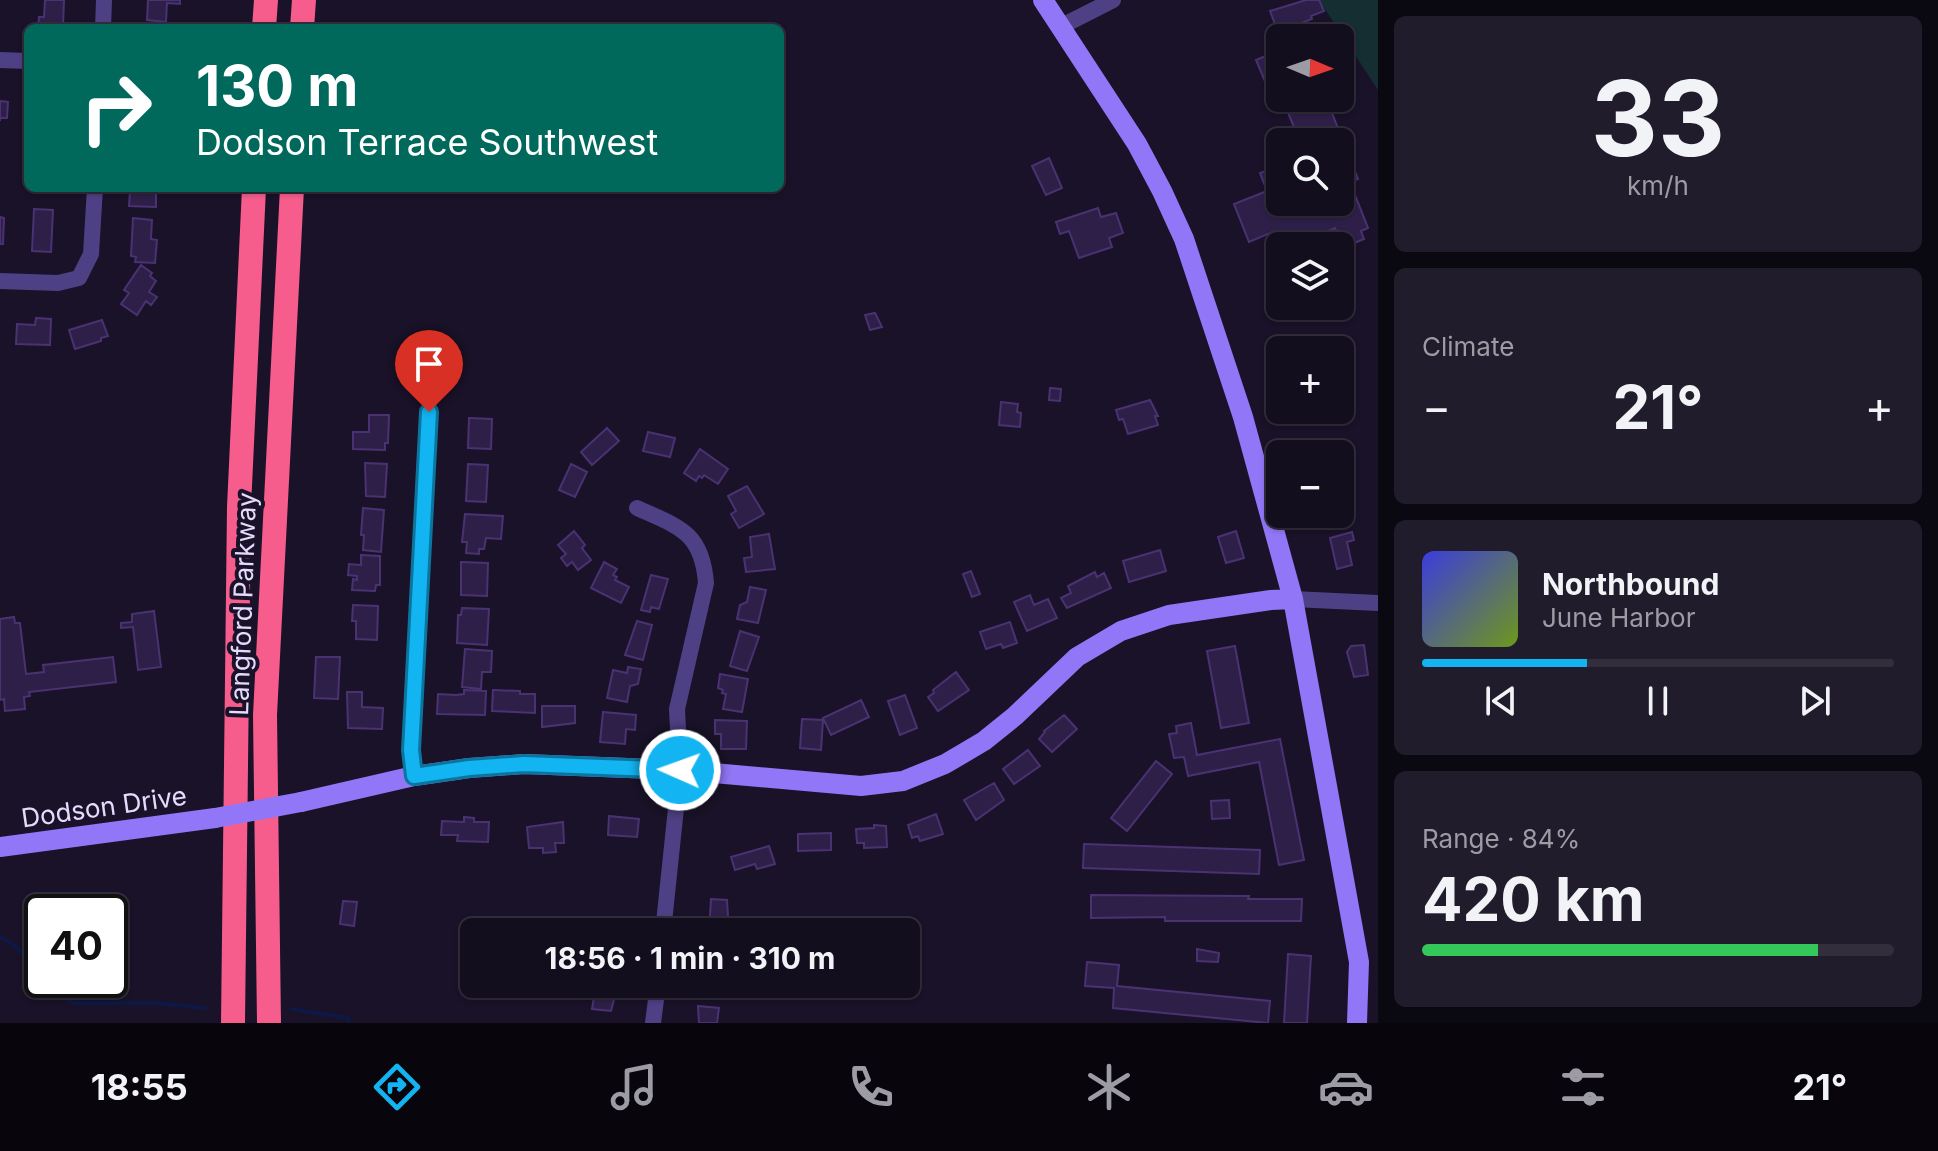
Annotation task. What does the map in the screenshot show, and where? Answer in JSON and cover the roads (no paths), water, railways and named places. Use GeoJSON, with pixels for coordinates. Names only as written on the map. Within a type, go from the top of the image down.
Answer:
{"type":"FeatureCollection","features":[{"type":"Feature","properties":{"kind":"highway"},"geometry":{"type":"LineString","coordinates":[[264,24],[266,0]]}},
{"type":"Feature","properties":{"kind":"highway"},"geometry":{"type":"LineString","coordinates":[[302,24],[304,0]]}},
{"type":"Feature","properties":{"kind":"highway","name":"Langford Parkway"},"geometry":{"type":"LineString","coordinates":[[233,1023],[239,507],[254,192]]}},
{"type":"Feature","properties":{"kind":"highway","name":"Langford Parkway"},"geometry":{"type":"LineString","coordinates":[[269,1023],[265,715],[292,192]]}},
{"type":"Feature","properties":{"kind":"street"},"geometry":{"type":"LineString","coordinates":[[103,24],[104,0]]}},
{"type":"Feature","properties":{"kind":"street"},"geometry":{"type":"LineString","coordinates":[[1043,0],[1137,144],[1162,191],[1184,239],[1243,417],[1293,599],[1359,962],[1357,1023]]}},
{"type":"Feature","properties":{"kind":"street"},"geometry":{"type":"LineString","coordinates":[[1060,27],[1113,0]]}},
{"type":"Feature","properties":{"kind":"street"},"geometry":{"type":"LineString","coordinates":[[0,60],[24,61]]}},
{"type":"Feature","properties":{"kind":"street"},"geometry":{"type":"LineString","coordinates":[[0,281],[58,283],[79,278],[91,254],[95,192]]}},
{"type":"Feature","properties":{"kind":"street"},"geometry":{"type":"LineString","coordinates":[[414,776],[411,750],[429,412]]}},
{"type":"Feature","properties":{"kind":"street"},"geometry":{"type":"LineString","coordinates":[[637,508],[681,528],[697,543],[704,562],[706,583],[677,709],[680,770],[664,918]]}},
{"type":"Feature","properties":{"kind":"street"},"geometry":{"type":"LineString","coordinates":[[1293,599],[1378,603]]}},
{"type":"Feature","properties":{"kind":"street","name":"Dodson Drive"},"geometry":{"type":"LineString","coordinates":[[0,847],[215,818],[414,776],[469,768],[524,764],[680,770],[861,786],[903,781],[945,764],[984,741],[1077,657],[1121,631],[1169,615],[1293,599]]}},
{"type":"Feature","properties":{"kind":"street"},"geometry":{"type":"LineString","coordinates":[[653,1023],[656,998]]}},
{"type":"Feature","properties":{"kind":"waterway"},"geometry":{"type":"LineString","coordinates":[[0,937],[24,955]]}},
{"type":"Feature","properties":{"kind":"waterway"},"geometry":{"type":"LineString","coordinates":[[64,998],[73,1003],[156,1003],[205,1008]]}},
{"type":"Feature","properties":{"kind":"waterway"},"geometry":{"type":"LineString","coordinates":[[291,1009],[348,1018],[349,1023]]}}]}
